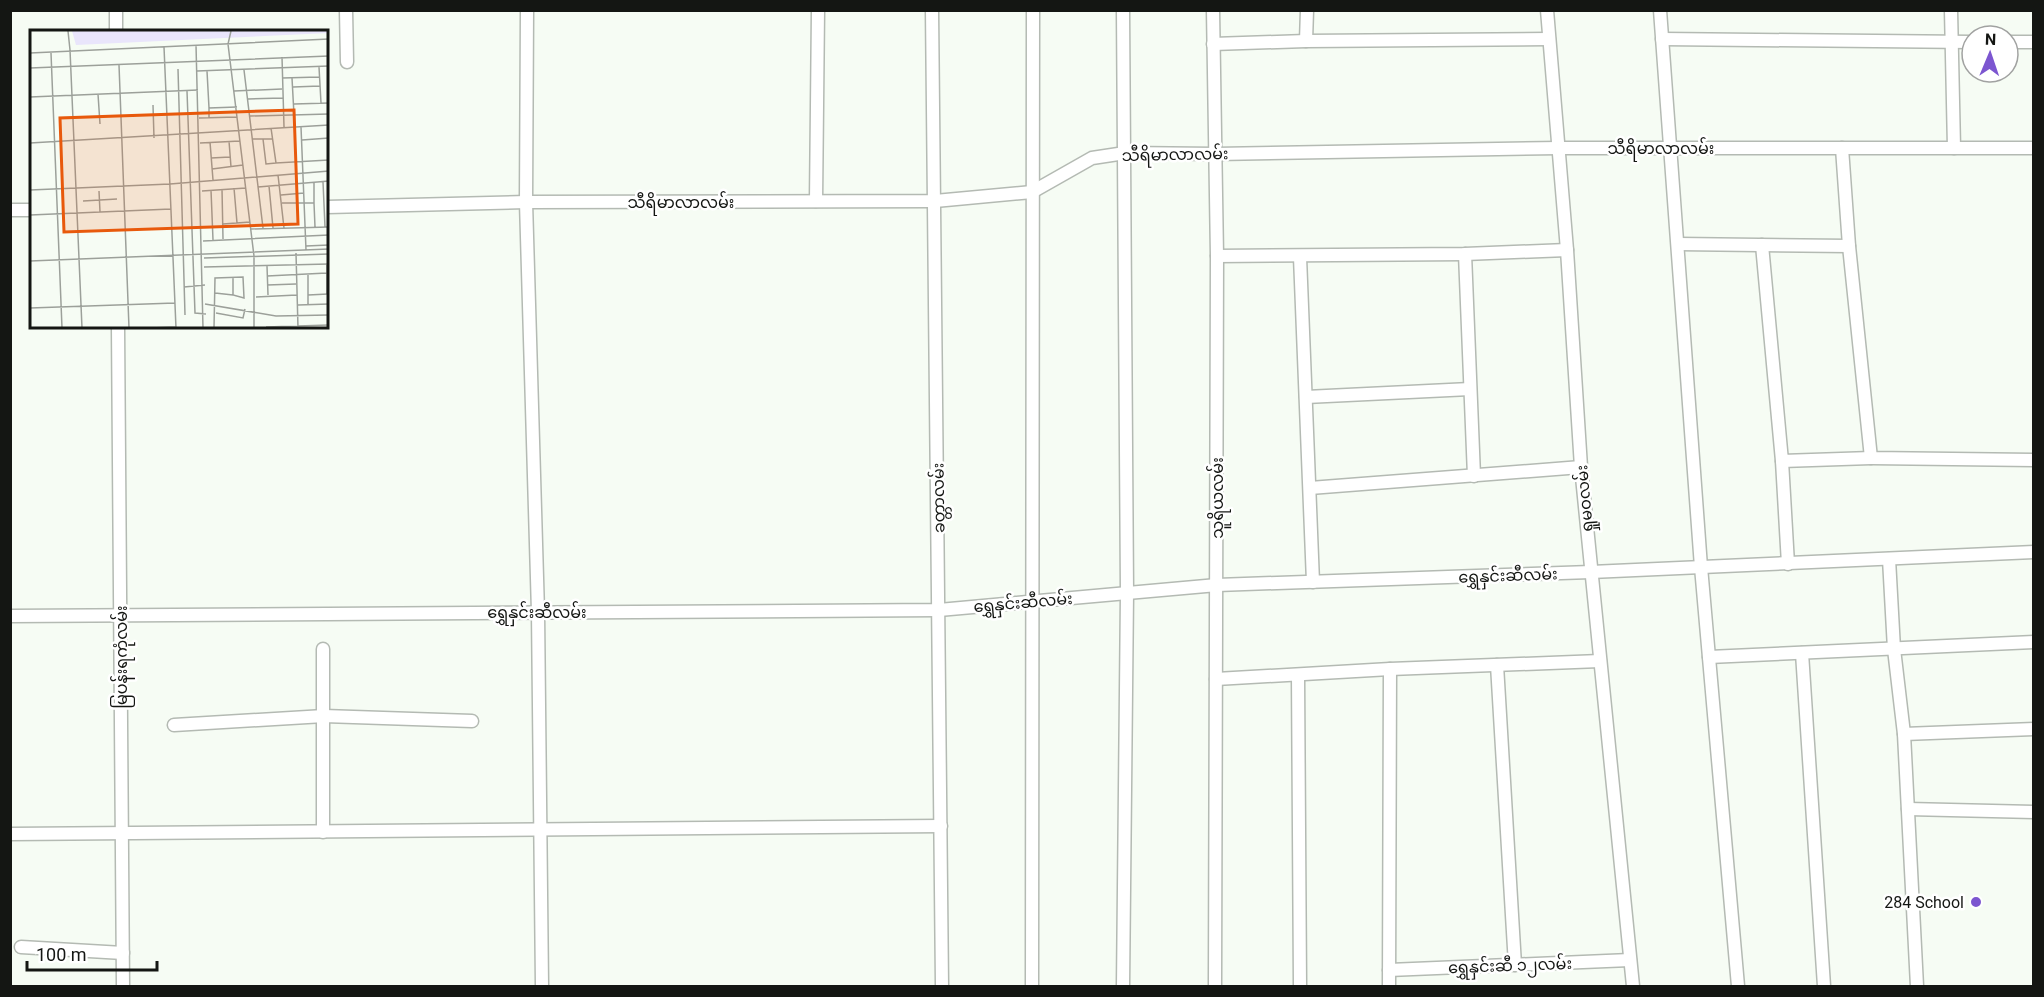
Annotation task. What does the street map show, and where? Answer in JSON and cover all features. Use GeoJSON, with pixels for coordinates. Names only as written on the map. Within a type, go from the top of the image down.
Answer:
{"type":"FeatureCollection","features":[{"type":"Feature","properties":{"kind":"street"},"geometry":{"type":"LineString","coordinates":[[116,10],[116,30]]}},
{"type":"Feature","properties":{"kind":"street"},"geometry":{"type":"LineString","coordinates":[[346,10],[347,62]]}},
{"type":"Feature","properties":{"kind":"street"},"geometry":{"type":"LineString","coordinates":[[527,10],[526,202],[538,612],[542,987]]}},
{"type":"Feature","properties":{"kind":"street"},"geometry":{"type":"LineString","coordinates":[[816,201],[818,10]]}},
{"type":"Feature","properties":{"kind":"street","name":"ခတ္တာလမ်း"},"geometry":{"type":"LineString","coordinates":[[932,10],[942,987]]}},
{"type":"Feature","properties":{"kind":"street"},"geometry":{"type":"LineString","coordinates":[[1032,987],[1033,10]]}},
{"type":"Feature","properties":{"kind":"street"},"geometry":{"type":"LineString","coordinates":[[1123,10],[1127,593],[1124,987]]}},
{"type":"Feature","properties":{"kind":"street","name":"သူရိယလမ်း"},"geometry":{"type":"LineString","coordinates":[[1213,10],[1217,256],[1215,987]]}},
{"type":"Feature","properties":{"kind":"street"},"geometry":{"type":"LineString","coordinates":[[1306,41],[1307,10]]}},
{"type":"Feature","properties":{"kind":"street","name":"ရှုမဝလမ်း"},"geometry":{"type":"LineString","coordinates":[[1547,10],[1567,250],[1581,467],[1633,987]]}},
{"type":"Feature","properties":{"kind":"street"},"geometry":{"type":"LineString","coordinates":[[1659,10],[1701,567],[1738,987]]}},
{"type":"Feature","properties":{"kind":"street"},"geometry":{"type":"LineString","coordinates":[[1951,10],[1954,148]]}},
{"type":"Feature","properties":{"kind":"street"},"geometry":{"type":"LineString","coordinates":[[1213,44],[1549,39]]}},
{"type":"Feature","properties":{"kind":"street"},"geometry":{"type":"LineString","coordinates":[[1662,39],[1960,41]]}},
{"type":"Feature","properties":{"kind":"street","name":"သီရိမာလာလမ်း"},"geometry":{"type":"LineString","coordinates":[[328,207],[526,202],[935,201],[1032,192],[1092,158],[1125,153],[1216,154],[1559,148],[2034,148]]}},
{"type":"Feature","properties":{"kind":"street"},"geometry":{"type":"LineString","coordinates":[[1842,148],[1849,246],[1871,458]]}},
{"type":"Feature","properties":{"kind":"street"},"geometry":{"type":"LineString","coordinates":[[10,210],[30,210]]}},
{"type":"Feature","properties":{"kind":"street"},"geometry":{"type":"LineString","coordinates":[[1678,244],[1849,246]]}},
{"type":"Feature","properties":{"kind":"street"},"geometry":{"type":"LineString","coordinates":[[1762,245],[1782,461],[1788,564]]}},
{"type":"Feature","properties":{"kind":"street"},"geometry":{"type":"LineString","coordinates":[[1217,256],[1465,254],[1567,250]]}},
{"type":"Feature","properties":{"kind":"street"},"geometry":{"type":"LineString","coordinates":[[1465,254],[1474,476]]}},
{"type":"Feature","properties":{"kind":"street"},"geometry":{"type":"LineString","coordinates":[[1300,256],[1313,582]]}},
{"type":"Feature","properties":{"kind":"street","name":"မြပန်းရကုံလမ်း"},"geometry":{"type":"LineString","coordinates":[[118,328],[123,987]]}},
{"type":"Feature","properties":{"kind":"street"},"geometry":{"type":"LineString","coordinates":[[1306,397],[1470,388]]}},
{"type":"Feature","properties":{"kind":"street"},"geometry":{"type":"LineString","coordinates":[[1782,461],[1871,458],[2034,460]]}},
{"type":"Feature","properties":{"kind":"street"},"geometry":{"type":"LineString","coordinates":[[1310,488],[1581,467]]}},
{"type":"Feature","properties":{"kind":"street","name":"ရွှေနှင်းဆီလမ်း"},"geometry":{"type":"LineString","coordinates":[[10,616],[939,610],[1217,585],[1591,572],[2034,552]]}},
{"type":"Feature","properties":{"kind":"street"},"geometry":{"type":"LineString","coordinates":[[1889,559],[1894,649],[1904,734],[1917,987]]}},
{"type":"Feature","properties":{"kind":"street"},"geometry":{"type":"LineString","coordinates":[[1709,657],[2034,642]]}},
{"type":"Feature","properties":{"kind":"street"},"geometry":{"type":"LineString","coordinates":[[323,649],[323,832]]}},
{"type":"Feature","properties":{"kind":"street"},"geometry":{"type":"LineString","coordinates":[[1802,653],[1824,987]]}},
{"type":"Feature","properties":{"kind":"street"},"geometry":{"type":"LineString","coordinates":[[1216,679],[1390,669],[1599,661]]}},
{"type":"Feature","properties":{"kind":"street"},"geometry":{"type":"LineString","coordinates":[[1497,665],[1515,965]]}},
{"type":"Feature","properties":{"kind":"street"},"geometry":{"type":"LineString","coordinates":[[1389,987],[1390,669]]}},
{"type":"Feature","properties":{"kind":"street"},"geometry":{"type":"LineString","coordinates":[[1298,675],[1300,987]]}},
{"type":"Feature","properties":{"kind":"street"},"geometry":{"type":"LineString","coordinates":[[174,725],[324,716],[472,721]]}},
{"type":"Feature","properties":{"kind":"street"},"geometry":{"type":"LineString","coordinates":[[1904,734],[2034,729]]}},
{"type":"Feature","properties":{"kind":"street"},"geometry":{"type":"LineString","coordinates":[[1908,809],[2034,812]]}},
{"type":"Feature","properties":{"kind":"street"},"geometry":{"type":"LineString","coordinates":[[10,834],[941,826]]}},
{"type":"Feature","properties":{"kind":"street"},"geometry":{"type":"LineString","coordinates":[[21,947],[123,953]]}},
{"type":"Feature","properties":{"kind":"street","name":"ရွှေနှင်းဆီ ၁၂လမ်း"},"geometry":{"type":"LineString","coordinates":[[1389,970],[1630,960]]}},
{"type":"Feature","properties":{"kind":"place","name":"284 School"},"geometry":{"type":"Point","coordinates":[1976,902]}}]}
